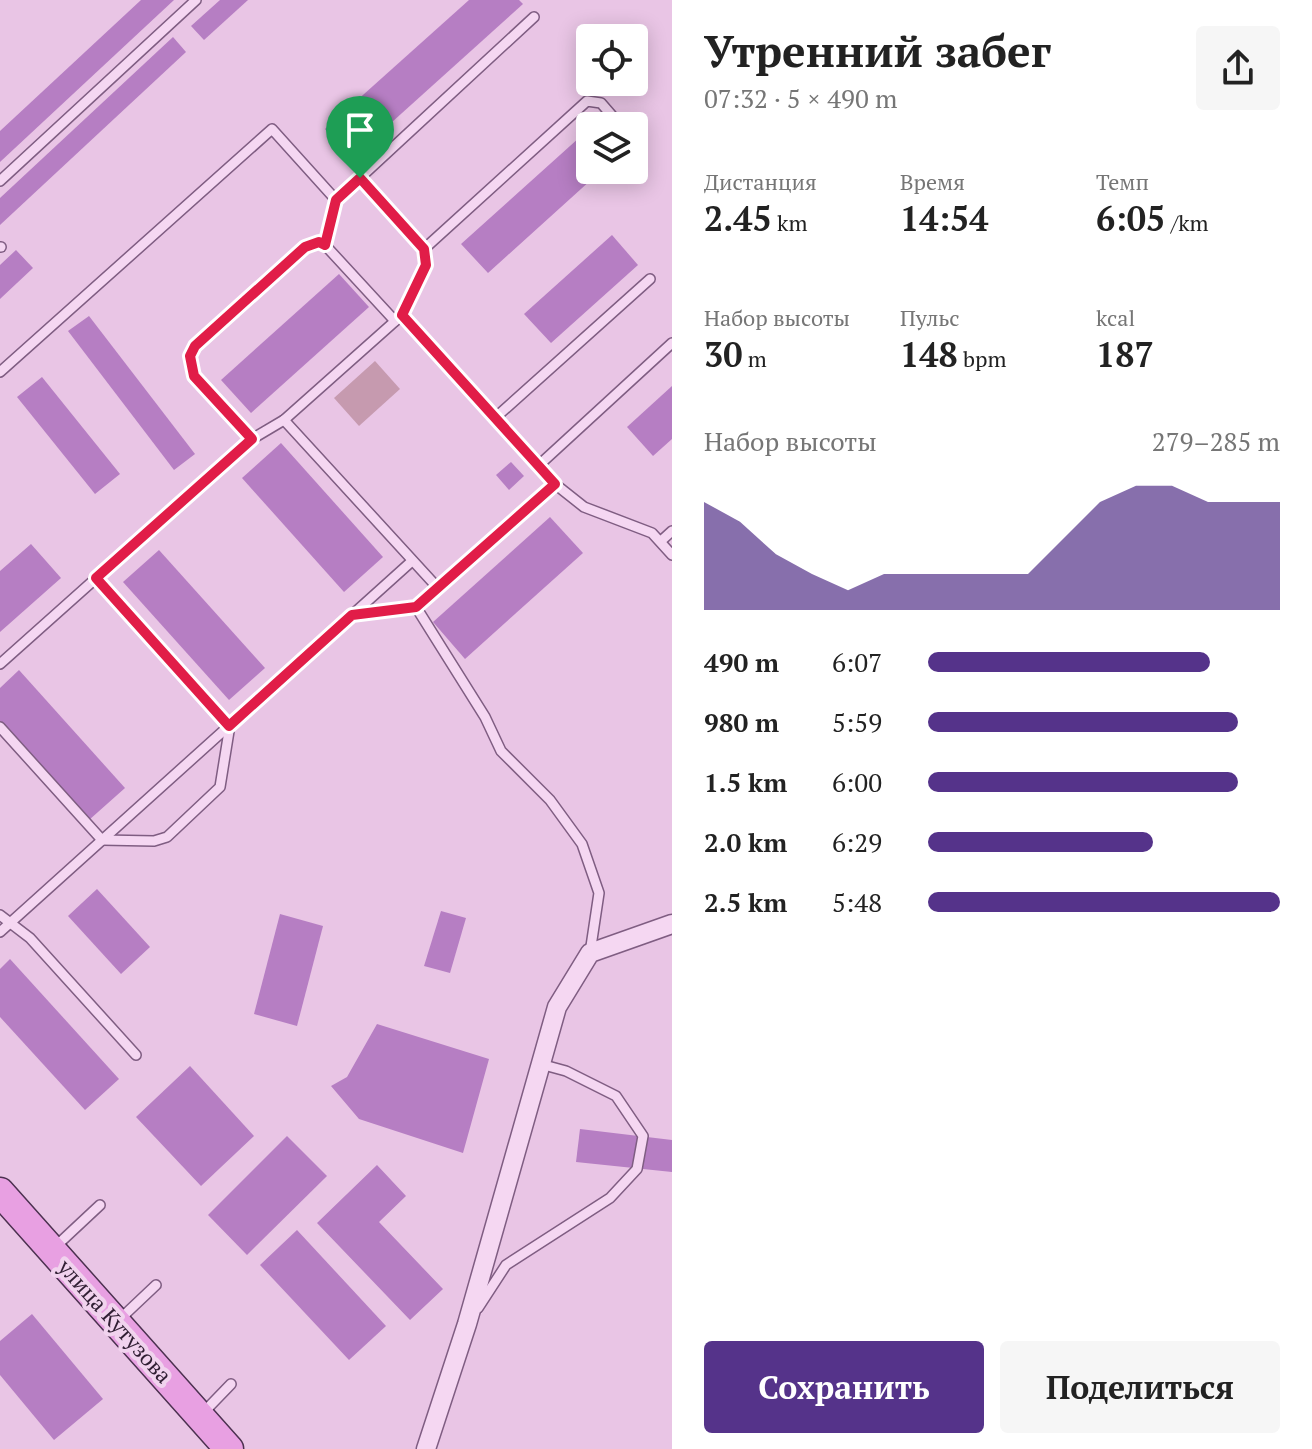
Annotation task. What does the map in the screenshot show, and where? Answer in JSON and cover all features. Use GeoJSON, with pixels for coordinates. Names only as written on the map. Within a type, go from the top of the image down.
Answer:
{"type":"FeatureCollection","features":[{"type":"Feature","properties":{"kind":"main road","name":"улица Кутузова"},"geometry":{"type":"LineString","coordinates":[[0,1192],[229,1449]]}},
{"type":"Feature","properties":{"kind":"street"},"geometry":{"type":"LineString","coordinates":[[426,1449],[467,1324],[544,1065],[557,1007],[590,953],[672,924]]}},
{"type":"Feature","properties":{"kind":"lane"},"geometry":{"type":"LineString","coordinates":[[0,181],[196,0]]}},
{"type":"Feature","properties":{"kind":"lane"},"geometry":{"type":"LineString","coordinates":[[325,245],[336,200],[534,17]]}},
{"type":"Feature","properties":{"kind":"lane"},"geometry":{"type":"LineString","coordinates":[[424,249],[587,101],[601,103],[609,112]]}},
{"type":"Feature","properties":{"kind":"lane"},"geometry":{"type":"LineString","coordinates":[[0,372],[272,129],[336,200]]}},
{"type":"Feature","properties":{"kind":"lane"},"geometry":{"type":"LineString","coordinates":[[0,664],[252,439],[284,420],[398,318],[426,265],[424,249],[360,178]]}},
{"type":"Feature","properties":{"kind":"lane"},"geometry":{"type":"LineString","coordinates":[[252,439],[194,376],[190,356],[195,346],[305,247],[319,242],[398,318],[555,484],[584,507],[643,529],[661,541],[672,555]]}},
{"type":"Feature","properties":{"kind":"lane"},"geometry":{"type":"LineString","coordinates":[[495,418],[650,279]]}},
{"type":"Feature","properties":{"kind":"lane"},"geometry":{"type":"LineString","coordinates":[[538,466],[672,343]]}},
{"type":"Feature","properties":{"kind":"lane"},"geometry":{"type":"LineString","coordinates":[[284,420],[437,587]]}},
{"type":"Feature","properties":{"kind":"lane"},"geometry":{"type":"LineString","coordinates":[[352,615],[416,607],[555,484]]}},
{"type":"Feature","properties":{"kind":"lane"},"geometry":{"type":"LineString","coordinates":[[661,541],[672,531]]}},
{"type":"Feature","properties":{"kind":"lane"},"geometry":{"type":"LineString","coordinates":[[0,932],[412,561]]}},
{"type":"Feature","properties":{"kind":"lane"},"geometry":{"type":"LineString","coordinates":[[0,727],[102,840],[160,840],[217,792],[222,782],[229,726],[96,578]]}},
{"type":"Feature","properties":{"kind":"lane"},"geometry":{"type":"LineString","coordinates":[[416,607],[485,717],[501,751],[550,800],[582,844],[599,893],[590,953]]}},
{"type":"Feature","properties":{"kind":"lane"},"geometry":{"type":"LineString","coordinates":[[0,915],[30,938],[136,1055]]}},
{"type":"Feature","properties":{"kind":"lane"},"geometry":{"type":"LineString","coordinates":[[467,1324],[506,1265],[610,1198],[637,1169],[643,1136],[616,1096],[566,1071],[544,1065]]}},
{"type":"Feature","properties":{"kind":"lane"},"geometry":{"type":"LineString","coordinates":[[52,1250],[100,1205]]}},
{"type":"Feature","properties":{"kind":"lane"},"geometry":{"type":"LineString","coordinates":[[116,1322],[156,1285]]}},
{"type":"Feature","properties":{"kind":"lane"},"geometry":{"type":"LineString","coordinates":[[200,1416],[231,1384]]}},
{"type":"Feature","properties":{"kind":"shaded area"},"geometry":{"type":"Polygon","coordinates":[[[375,361],[400,389],[359,426],[334,398],[375,361]]]}},
{"type":"Feature","properties":{"kind":"building"},"geometry":{"type":"Polygon","coordinates":[[[141,0],[174,0],[0,162],[0,131],[141,0]]]}},
{"type":"Feature","properties":{"kind":"building"},"geometry":{"type":"Polygon","coordinates":[[[220,0],[248,0],[204,40],[191,26],[220,0]]]}},
{"type":"Feature","properties":{"kind":"building"},"geometry":{"type":"Polygon","coordinates":[[[469,0],[519,0],[523,4],[351,159],[325,129],[469,0]]]}},
{"type":"Feature","properties":{"kind":"building"},"geometry":{"type":"Polygon","coordinates":[[[173,37],[186,52],[0,225],[0,198],[173,37]]]}},
{"type":"Feature","properties":{"kind":"building"},"geometry":{"type":"Polygon","coordinates":[[[576,141],[576,184],[587,184],[488,273],[461,244],[576,141]]]}},
{"type":"Feature","properties":{"kind":"building"},"geometry":{"type":"Polygon","coordinates":[[[612,235],[638,265],[551,343],[524,314],[612,235]]]}},
{"type":"Feature","properties":{"kind":"building"},"geometry":{"type":"Polygon","coordinates":[[[16,250],[33,268],[0,299],[0,265],[16,250]]]}},
{"type":"Feature","properties":{"kind":"building"},"geometry":{"type":"Polygon","coordinates":[[[339,274],[369,307],[251,413],[221,380],[339,274]]]}},
{"type":"Feature","properties":{"kind":"building"},"geometry":{"type":"Polygon","coordinates":[[[89,316],[195,454],[174,470],[68,331],[89,316]]]}},
{"type":"Feature","properties":{"kind":"building"},"geometry":{"type":"Polygon","coordinates":[[[42,377],[120,474],[95,494],[17,397],[42,377]]]}},
{"type":"Feature","properties":{"kind":"building"},"geometry":{"type":"Polygon","coordinates":[[[672,386],[672,439],[653,456],[627,427],[672,386]]]}},
{"type":"Feature","properties":{"kind":"building"},"geometry":{"type":"Polygon","coordinates":[[[281,443],[383,557],[344,592],[242,478],[281,443]]]}},
{"type":"Feature","properties":{"kind":"building"},"geometry":{"type":"Polygon","coordinates":[[[511,462],[524,476],[509,490],[496,475],[511,462]]]}},
{"type":"Feature","properties":{"kind":"building"},"geometry":{"type":"Polygon","coordinates":[[[550,517],[583,553],[465,659],[433,622],[550,517]]]}},
{"type":"Feature","properties":{"kind":"building"},"geometry":{"type":"Polygon","coordinates":[[[31,544],[61,578],[0,632],[0,571],[31,544]]]}},
{"type":"Feature","properties":{"kind":"building"},"geometry":{"type":"Polygon","coordinates":[[[159,550],[265,668],[229,700],[123,582],[159,550]]]}},
{"type":"Feature","properties":{"kind":"building"},"geometry":{"type":"Polygon","coordinates":[[[19,670],[125,788],[89,820],[0,721],[0,688],[19,670]]]}},
{"type":"Feature","properties":{"kind":"building"},"geometry":{"type":"Polygon","coordinates":[[[97,889],[150,947],[121,974],[68,916],[97,889]]]}},
{"type":"Feature","properties":{"kind":"building"},"geometry":{"type":"Polygon","coordinates":[[[441,911],[466,918],[450,973],[424,966],[441,911]]]}},
{"type":"Feature","properties":{"kind":"building"},"geometry":{"type":"Polygon","coordinates":[[[280,914],[323,926],[297,1026],[254,1014],[280,914]]]}},
{"type":"Feature","properties":{"kind":"building"},"geometry":{"type":"Polygon","coordinates":[[[10,959],[119,1079],[85,1110],[0,1017],[0,969],[10,959]]]}},
{"type":"Feature","properties":{"kind":"building"},"geometry":{"type":"Polygon","coordinates":[[[377,1024],[489,1059],[463,1153],[359,1119],[331,1086],[347,1077],[377,1024]]]}},
{"type":"Feature","properties":{"kind":"building"},"geometry":{"type":"Polygon","coordinates":[[[190,1066],[254,1136],[201,1186],[136,1117],[190,1066]]]}},
{"type":"Feature","properties":{"kind":"building"},"geometry":{"type":"Polygon","coordinates":[[[580,1129],[672,1140],[672,1172],[576,1162],[580,1129]]]}},
{"type":"Feature","properties":{"kind":"building"},"geometry":{"type":"Polygon","coordinates":[[[287,1136],[327,1176],[247,1255],[208,1215],[287,1136]]]}},
{"type":"Feature","properties":{"kind":"building"},"geometry":{"type":"Polygon","coordinates":[[[377,1165],[406,1196],[379,1222],[443,1289],[410,1320],[317,1223],[377,1165]]]}},
{"type":"Feature","properties":{"kind":"building"},"geometry":{"type":"Polygon","coordinates":[[[297,1230],[386,1326],[349,1360],[260,1265],[297,1230]]]}},
{"type":"Feature","properties":{"kind":"building"},"geometry":{"type":"Polygon","coordinates":[[[32,1314],[103,1399],[54,1440],[0,1375],[0,1341],[32,1314]]]}},
{"type":"Feature","properties":{"kind":"route"},"geometry":{"type":"LineString","coordinates":[[360,178],[424,249],[426,265],[402,315],[555,484],[416,607],[352,615],[229,726],[96,578],[252,439],[194,376],[190,356],[195,346],[305,247],[319,242],[325,245],[336,200],[360,178]]}}]}
